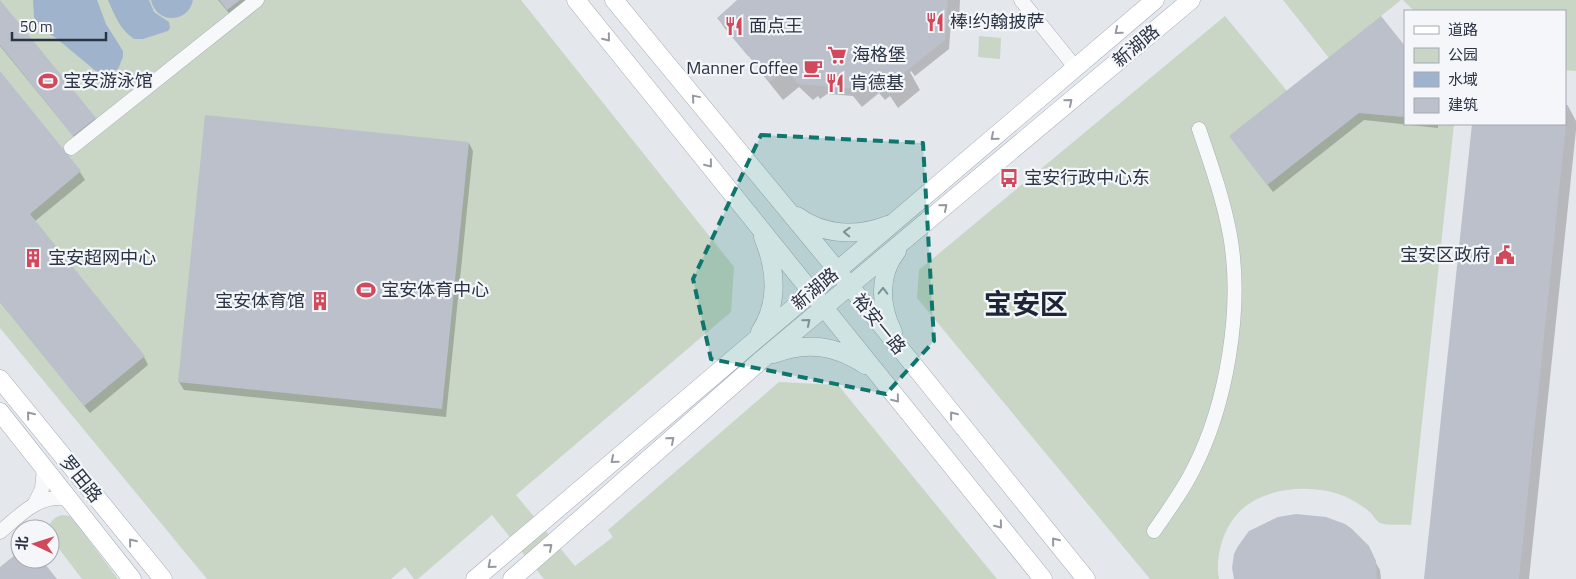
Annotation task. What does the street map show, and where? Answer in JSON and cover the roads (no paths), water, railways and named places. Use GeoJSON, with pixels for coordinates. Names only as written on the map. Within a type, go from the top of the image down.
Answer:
{"type":"FeatureCollection","features":[{"type":"Feature","properties":{"kind":"main road","name":"裕安一路"},"geometry":{"type":"LineString","coordinates":[[576,0],[1043,579]]}},
{"type":"Feature","properties":{"kind":"main road","name":"裕安一路"},"geometry":{"type":"LineString","coordinates":[[614,0],[837,270],[1086,579]]}},
{"type":"Feature","properties":{"kind":"main road","name":"新湖路"},"geometry":{"type":"LineString","coordinates":[[512,579],[760,361],[1190,0]]}},
{"type":"Feature","properties":{"kind":"main road"},"geometry":{"type":"LineString","coordinates":[[1150,4],[1140,15],[1142,24],[1149,29],[1158,28]]}},
{"type":"Feature","properties":{"kind":"main road","name":"新湖路"},"geometry":{"type":"LineString","coordinates":[[475,579],[1150,4]]}},
{"type":"Feature","properties":{"kind":"main road"},"geometry":{"type":"LineString","coordinates":[[779,200],[803,220],[817,227],[832,231],[847,233],[863,232],[878,229],[894,222]]}},
{"type":"Feature","properties":{"kind":"main road"},"geometry":{"type":"LineString","coordinates":[[747,347],[765,324],[773,294],[772,266],[757,223]]}},
{"type":"Feature","properties":{"kind":"main road"},"geometry":{"type":"LineString","coordinates":[[903,353],[888,323],[883,308],[882,290],[886,270],[893,256],[907,238]]}},
{"type":"Feature","properties":{"kind":"main road"},"geometry":{"type":"LineString","coordinates":[[760,361],[789,348],[814,346],[842,352],[875,372]]}},
{"type":"Feature","properties":{"kind":"main road"},"geometry":{"type":"LineString","coordinates":[[714,376],[722,373],[729,378],[730,385],[726,392]]}},
{"type":"Feature","properties":{"kind":"main road","name":"罗田路"},"geometry":{"type":"LineString","coordinates":[[0,379],[163,579]]}},
{"type":"Feature","properties":{"kind":"main road","name":"罗田路"},"geometry":{"type":"LineString","coordinates":[[0,412],[132,579]]}},
{"type":"Feature","properties":{"kind":"street"},"geometry":{"type":"LineString","coordinates":[[71,148],[257,0]]}},
{"type":"Feature","properties":{"kind":"street"},"geometry":{"type":"LineString","coordinates":[[1021,0],[1075,67]]}},
{"type":"Feature","properties":{"kind":"street"},"geometry":{"type":"LineString","coordinates":[[1154,531],[1193,470],[1207,439],[1221,396],[1230,353],[1233,314],[1233,271],[1230,237],[1214,172],[1199,129]]}},
{"type":"Feature","properties":{"kind":"street"},"geometry":{"type":"LineString","coordinates":[[34,505],[42,489],[44,468]]}},
{"type":"Feature","properties":{"kind":"street"},"geometry":{"type":"LineString","coordinates":[[0,532],[34,505],[52,497],[68,498]]}},
{"type":"Feature","properties":{"kind":"water"},"geometry":{"type":"Polygon","coordinates":[[[33,0],[97,0],[106,24],[123,51],[123,57],[118,69],[108,74],[97,72],[56,38],[42,29],[34,17],[33,0]]]}},
{"type":"Feature","properties":{"kind":"water"},"geometry":{"type":"Polygon","coordinates":[[[108,0],[149,0],[154,12],[169,22],[170,28],[168,31],[143,39],[134,39],[121,26],[108,0]]]}},
{"type":"Feature","properties":{"kind":"water"},"geometry":{"type":"Polygon","coordinates":[[[151,0],[193,0],[190,8],[185,13],[179,17],[172,18],[165,17],[159,13],[154,8],[151,0]]]}},
{"type":"Feature","properties":{"kind":"place","name":"棒!约翰披萨"},"geometry":{"type":"Point","coordinates":[935,22]}},
{"type":"Feature","properties":{"kind":"place","name":"面点王"},"geometry":{"type":"Point","coordinates":[734,26]}},
{"type":"Feature","properties":{"kind":"place","name":"海格堡"},"geometry":{"type":"Point","coordinates":[837,55]}},
{"type":"Feature","properties":{"kind":"place","name":"Manner Coffee"},"geometry":{"type":"Point","coordinates":[813,68]}},
{"type":"Feature","properties":{"kind":"place","name":"宝安游泳馆"},"geometry":{"type":"Point","coordinates":[48,81]}},
{"type":"Feature","properties":{"kind":"place","name":"肯德基"},"geometry":{"type":"Point","coordinates":[835,83]}},
{"type":"Feature","properties":{"kind":"place","name":"宝安行政中心东"},"geometry":{"type":"Point","coordinates":[1009,178]}},
{"type":"Feature","properties":{"kind":"place","name":"宝安区政府"},"geometry":{"type":"Point","coordinates":[1505,255]}},
{"type":"Feature","properties":{"kind":"place","name":"宝安超网中心"},"geometry":{"type":"Point","coordinates":[33,258]}},
{"type":"Feature","properties":{"kind":"place","name":"宝安体育中心"},"geometry":{"type":"Point","coordinates":[366,290]}},
{"type":"Feature","properties":{"kind":"place","name":"宝安体育馆"},"geometry":{"type":"Point","coordinates":[320,301]}},
{"type":"Feature","properties":{"kind":"district","name":"宝安区"},"geometry":{"type":"Point","coordinates":[1026,304]}}]}
